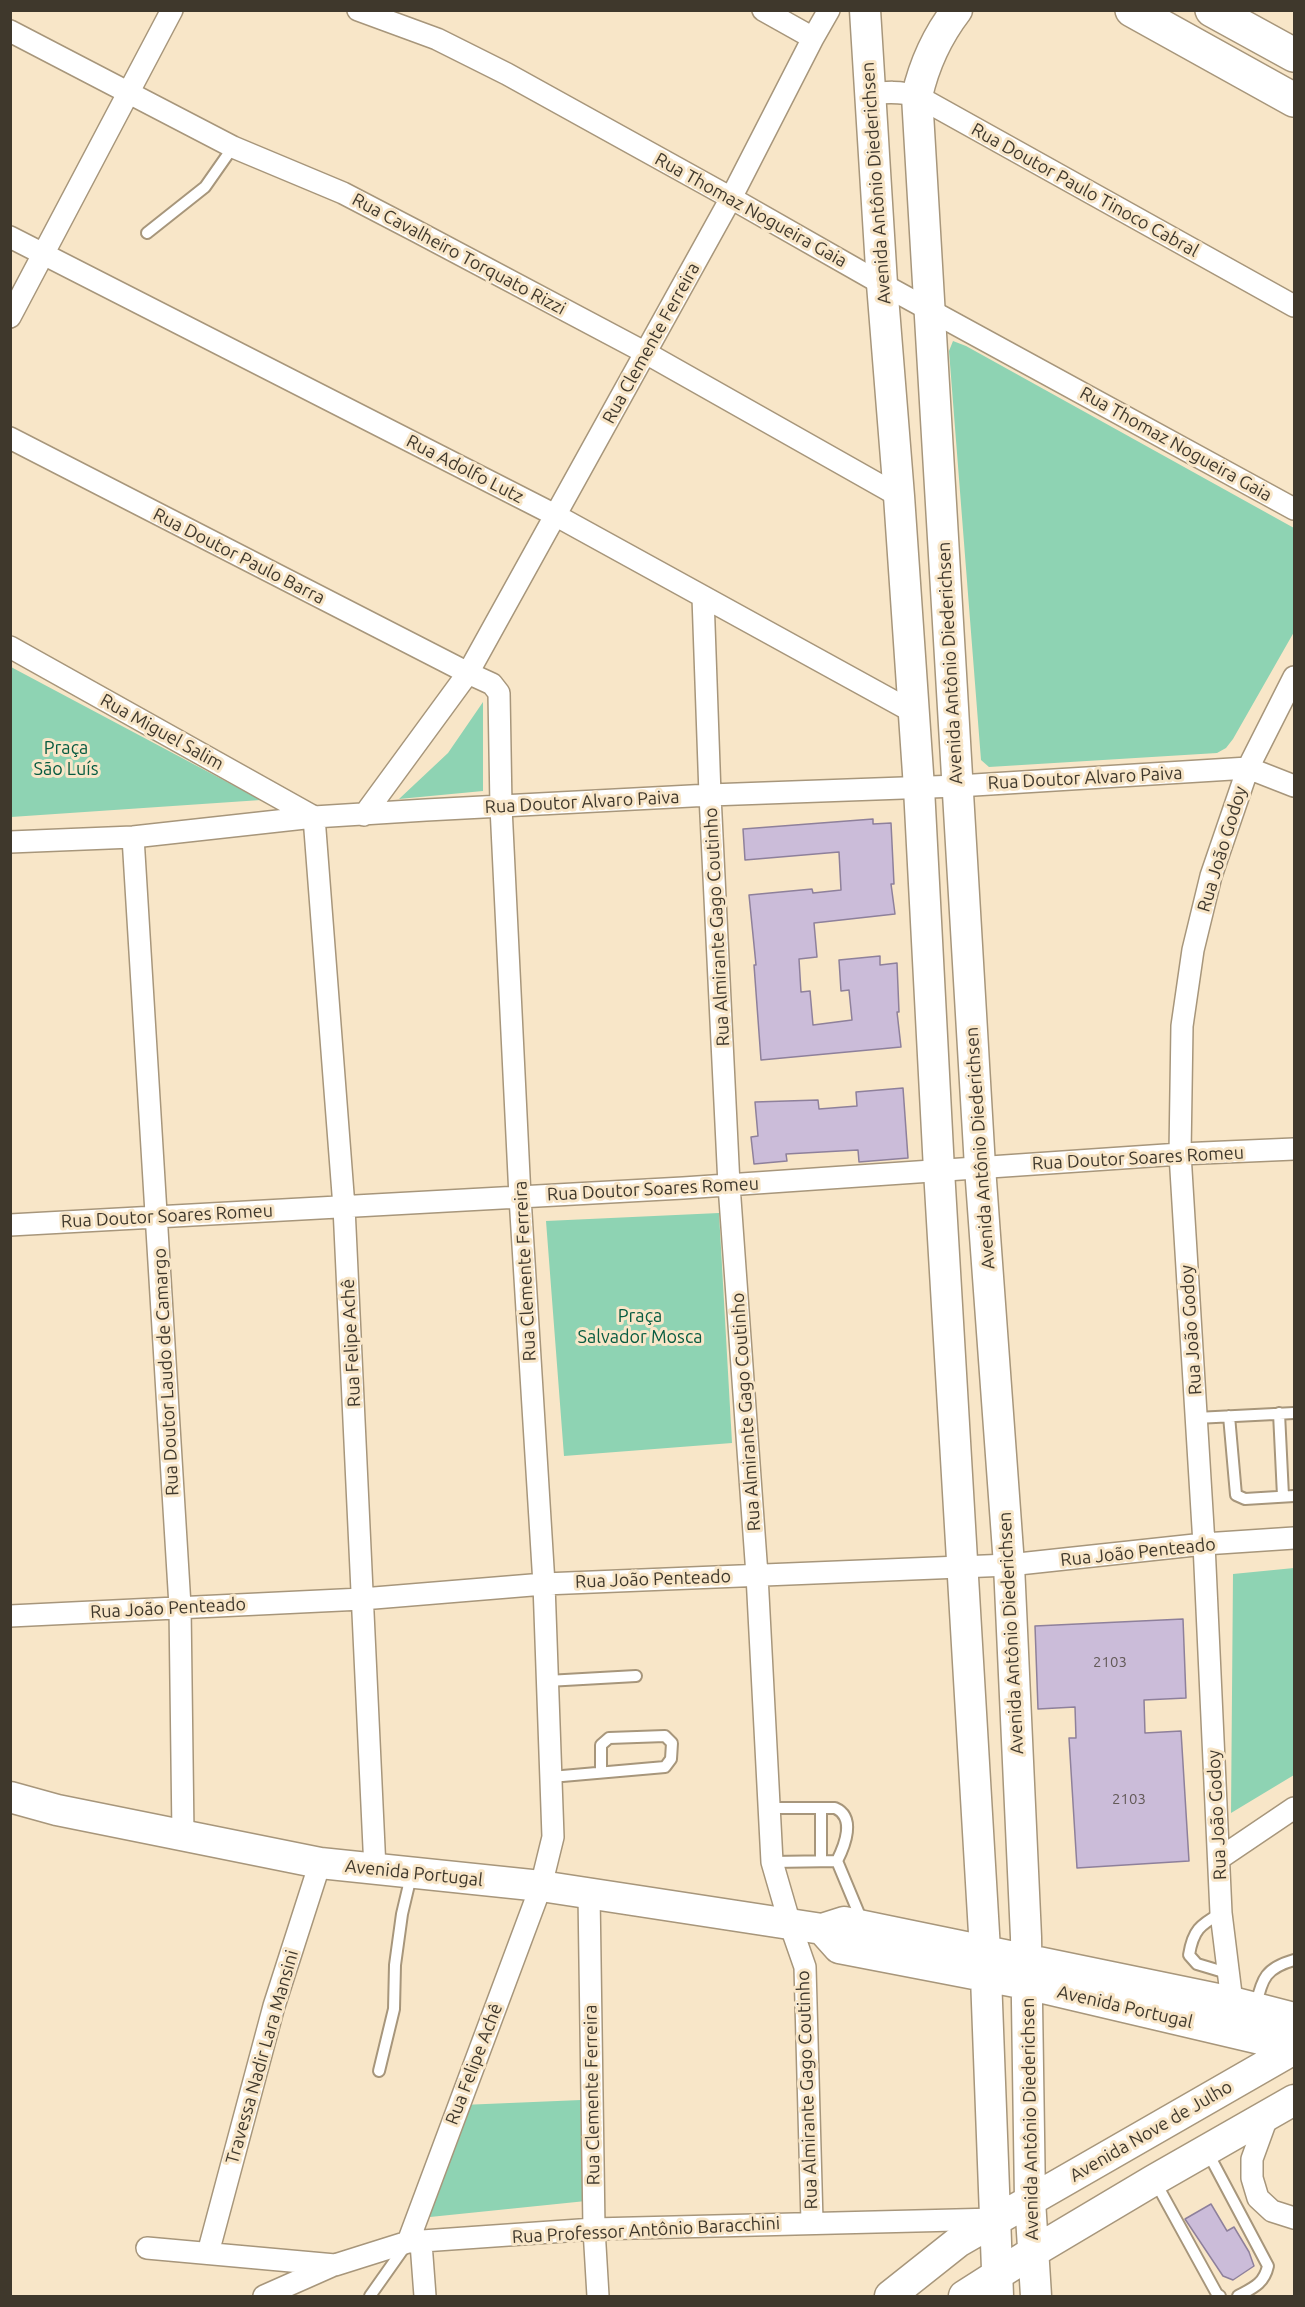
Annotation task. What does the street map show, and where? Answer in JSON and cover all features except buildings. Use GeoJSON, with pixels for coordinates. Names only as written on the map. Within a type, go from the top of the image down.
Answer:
{"type":"FeatureCollection","features":[{"type":"Feature","properties":{"kind":"main road","name":"Avenida Antônio Diederichsen"},"geometry":{"type":"LineString","coordinates":[[865,10],[882,284],[919,788],[985,1963],[998,2286]]}},
{"type":"Feature","properties":{"kind":"main road","name":"Avenida Antônio Diederichsen"},"geometry":{"type":"LineString","coordinates":[[957,10],[929,57],[916,96],[980,1167],[1009,1565],[1027,1972],[1030,2200],[1036,2296]]}},
{"type":"Feature","properties":{"kind":"main road"},"geometry":{"type":"LineString","coordinates":[[1132,10],[1294,100]]}},
{"type":"Feature","properties":{"kind":"main road"},"geometry":{"type":"LineString","coordinates":[[1212,10],[1294,55]]}},
{"type":"Feature","properties":{"kind":"main road","name":"Avenida Portugal"},"geometry":{"type":"LineString","coordinates":[[10,1797],[57,1810],[320,1863],[541,1886],[822,1929],[844,1922],[985,1963],[1027,1972],[1243,2005],[1294,2018]]}},
{"type":"Feature","properties":{"kind":"main road","name":"Avenida Portugal"},"geometry":{"type":"LineString","coordinates":[[822,1929],[839,1948],[985,1963]]}},
{"type":"Feature","properties":{"kind":"main road","name":"Avenida Portugal"},"geometry":{"type":"LineString","coordinates":[[1027,1972],[1294,2048]]}},
{"type":"Feature","properties":{"kind":"main road","name":"Avenida Nove de Julho"},"geometry":{"type":"LineString","coordinates":[[890,2296],[958,2242],[1294,2048]]}},
{"type":"Feature","properties":{"kind":"main road"},"geometry":{"type":"LineString","coordinates":[[964,2296],[998,2286],[1033,2252],[1294,2100]]}},
{"type":"Feature","properties":{"kind":"main road"},"geometry":{"type":"LineString","coordinates":[[869,2296],[958,2242]]}},
{"type":"Feature","properties":{"kind":"street"},"geometry":{"type":"LineString","coordinates":[[10,317],[172,10]]}},
{"type":"Feature","properties":{"kind":"street","name":"Rua Thomaz Nogueira Gaia"},"geometry":{"type":"LineString","coordinates":[[358,10],[437,39],[487,64],[882,284],[1294,509]]}},
{"type":"Feature","properties":{"kind":"street"},"geometry":{"type":"LineString","coordinates":[[763,10],[813,38]]}},
{"type":"Feature","properties":{"kind":"street","name":"Rua Clemente Ferreira"},"geometry":{"type":"LineString","coordinates":[[364,815],[468,673],[731,198],[813,38],[830,10]]}},
{"type":"Feature","properties":{"kind":"street","name":"Rua Cavalheiro Torquato Rizzi"},"geometry":{"type":"LineString","coordinates":[[10,31],[233,147],[343,193],[646,353],[899,496]]}},
{"type":"Feature","properties":{"kind":"street","name":"Rua Doutor Paulo Tinoco Cabral"},"geometry":{"type":"LineString","coordinates":[[870,94],[885,92],[916,96],[1294,306]]}},
{"type":"Feature","properties":{"kind":"street","name":"Rua Adolfo Lutz"},"geometry":{"type":"LineString","coordinates":[[10,237],[555,515],[913,712]]}},
{"type":"Feature","properties":{"kind":"street","name":"Rua Doutor Paulo Barra"},"geometry":{"type":"LineString","coordinates":[[10,438],[468,673]]}},
{"type":"Feature","properties":{"kind":"street","name":"Rua Almirante Gago Coutinho"},"geometry":{"type":"LineString","coordinates":[[703,597],[729,1185],[758,1575],[772,1862],[789,1924],[805,1967],[812,2222]]}},
{"type":"Feature","properties":{"kind":"street","name":"Rua Miguel Salim"},"geometry":{"type":"LineString","coordinates":[[10,647],[314,817]]}},
{"type":"Feature","properties":{"kind":"street","name":"Rua Clemente Ferreira"},"geometry":{"type":"LineString","coordinates":[[468,673],[492,684],[499,693],[501,807],[520,1197],[544,1584],[551,1777],[553,1837],[541,1886]]}},
{"type":"Feature","properties":{"kind":"street","name":"Rua João Godoy"},"geometry":{"type":"LineString","coordinates":[[1243,2005],[1227,1973],[1221,1913],[1204,1544],[1180,1154],[1182,1026],[1193,950],[1211,876],[1248,768],[1294,677]]}},
{"type":"Feature","properties":{"kind":"street","name":"Rua Doutor Alvaro Paiva"},"geometry":{"type":"LineString","coordinates":[[10,842],[133,837],[314,817],[710,795],[958,786],[1248,768],[1294,786]]}},
{"type":"Feature","properties":{"kind":"street","name":"Rua Felipe Achê"},"geometry":{"type":"LineString","coordinates":[[314,817],[344,1207],[375,1869]]}},
{"type":"Feature","properties":{"kind":"street","name":"Rua Doutor Laudo de Camargo"},"geometry":{"type":"LineString","coordinates":[[133,837],[180,1606],[183,1835]]}},
{"type":"Feature","properties":{"kind":"street","name":"Rua Doutor Soares Romeu"},"geometry":{"type":"LineString","coordinates":[[10,1225],[729,1185],[1180,1154],[1294,1149]]}},
{"type":"Feature","properties":{"kind":"street","name":"Rua João Penteado"},"geometry":{"type":"LineString","coordinates":[[10,1616],[180,1606],[363,1599],[544,1584],[962,1568],[1204,1544],[1294,1538]]}},
{"type":"Feature","properties":{"kind":"street"},"geometry":{"type":"LineString","coordinates":[[1220,1858],[1294,1809]]}},
{"type":"Feature","properties":{"kind":"street","name":"Travessa Nadir Lara Mansini"},"geometry":{"type":"LineString","coordinates":[[208,2253],[274,2006],[320,1863]]}},
{"type":"Feature","properties":{"kind":"street","name":"Rua Felipe Achê"},"geometry":{"type":"LineString","coordinates":[[425,2296],[414,2242],[541,1886]]}},
{"type":"Feature","properties":{"kind":"street","name":"Rua Clemente Ferreira"},"geometry":{"type":"LineString","coordinates":[[589,1894],[594,2229],[598,2296]]}},
{"type":"Feature","properties":{"kind":"street"},"geometry":{"type":"LineString","coordinates":[[1268,2115],[1252,2159],[1252,2178],[1258,2198],[1272,2211],[1294,2218]]}},
{"type":"Feature","properties":{"kind":"street","name":"Rua Professor Antônio Baracchini"},"geometry":{"type":"LineString","coordinates":[[264,2296],[335,2265],[414,2242],[594,2229],[997,2219]]}},
{"type":"Feature","properties":{"kind":"street","name":"Rua Professor Antônio Baracchini"},"geometry":{"type":"LineString","coordinates":[[147,2248],[335,2265]]}},
{"type":"Feature","properties":{"kind":"lane"},"geometry":{"type":"LineString","coordinates":[[147,233],[205,187],[233,147]]}},
{"type":"Feature","properties":{"kind":"lane"},"geometry":{"type":"LineString","coordinates":[[1279,1413],[1283,1496]]}},
{"type":"Feature","properties":{"kind":"lane"},"geometry":{"type":"LineString","coordinates":[[1196,1418],[1294,1413]]}},
{"type":"Feature","properties":{"kind":"lane"},"geometry":{"type":"LineString","coordinates":[[1229,1416],[1236,1495],[1245,1499],[1294,1496]]}},
{"type":"Feature","properties":{"kind":"lane"},"geometry":{"type":"LineString","coordinates":[[547,1681],[636,1676]]}},
{"type":"Feature","properties":{"kind":"lane"},"geometry":{"type":"LineString","coordinates":[[551,1777],[665,1767],[671,1759],[672,1743],[665,1736],[609,1738],[601,1745],[601,1772]]}},
{"type":"Feature","properties":{"kind":"lane"},"geometry":{"type":"LineString","coordinates":[[769,1808],[835,1808],[843,1811],[847,1817],[845,1845],[837,1861],[864,1926]]}},
{"type":"Feature","properties":{"kind":"lane"},"geometry":{"type":"LineString","coordinates":[[821,1808],[821,1860]]}},
{"type":"Feature","properties":{"kind":"lane"},"geometry":{"type":"LineString","coordinates":[[772,1862],[837,1861]]}},
{"type":"Feature","properties":{"kind":"lane"},"geometry":{"type":"LineString","coordinates":[[379,2071],[394,2009],[395,1965],[411,1872]]}},
{"type":"Feature","properties":{"kind":"lane"},"geometry":{"type":"LineString","coordinates":[[1221,1913],[1202,1924],[1192,1938],[1189,1955],[1197,1964],[1227,1973]]}},
{"type":"Feature","properties":{"kind":"lane"},"geometry":{"type":"LineString","coordinates":[[1243,2005],[1268,1972],[1279,1964],[1294,1960]]}},
{"type":"Feature","properties":{"kind":"lane"},"geometry":{"type":"LineString","coordinates":[[1206,2150],[1268,2266],[1266,2275],[1260,2284],[1238,2296]]}},
{"type":"Feature","properties":{"kind":"lane"},"geometry":{"type":"LineString","coordinates":[[1154,2180],[1220,2296]]}},
{"type":"Feature","properties":{"kind":"lane"},"geometry":{"type":"LineString","coordinates":[[370,2296],[414,2242]]}},
{"type":"Feature","properties":{"kind":"green space"},"geometry":{"type":"Polygon","coordinates":[[[953,341],[966,346],[1294,528],[1294,632],[1226,748],[1217,753],[989,767],[981,760],[949,351],[953,341]]]}},
{"type":"Feature","properties":{"kind":"green space","name":"Praça São Luís"},"geometry":{"type":"Polygon","coordinates":[[[11,667],[261,800],[11,817],[11,667]]]}},
{"type":"Feature","properties":{"kind":"green space"},"geometry":{"type":"Polygon","coordinates":[[[483,702],[483,791],[399,799],[448,753],[483,702]]]}},
{"type":"Feature","properties":{"kind":"green space","name":"Praça Salvador Mosca"},"geometry":{"type":"Polygon","coordinates":[[[719,1213],[732,1443],[564,1456],[546,1221],[719,1213]]]}},
{"type":"Feature","properties":{"kind":"green space"},"geometry":{"type":"Polygon","coordinates":[[[1294,1568],[1294,1775],[1231,1813],[1233,1574],[1294,1568]]]}},
{"type":"Feature","properties":{"kind":"green space"},"geometry":{"type":"Polygon","coordinates":[[[581,2100],[586,2201],[430,2217],[425,2214],[462,2105],[581,2100]]]}}]}
